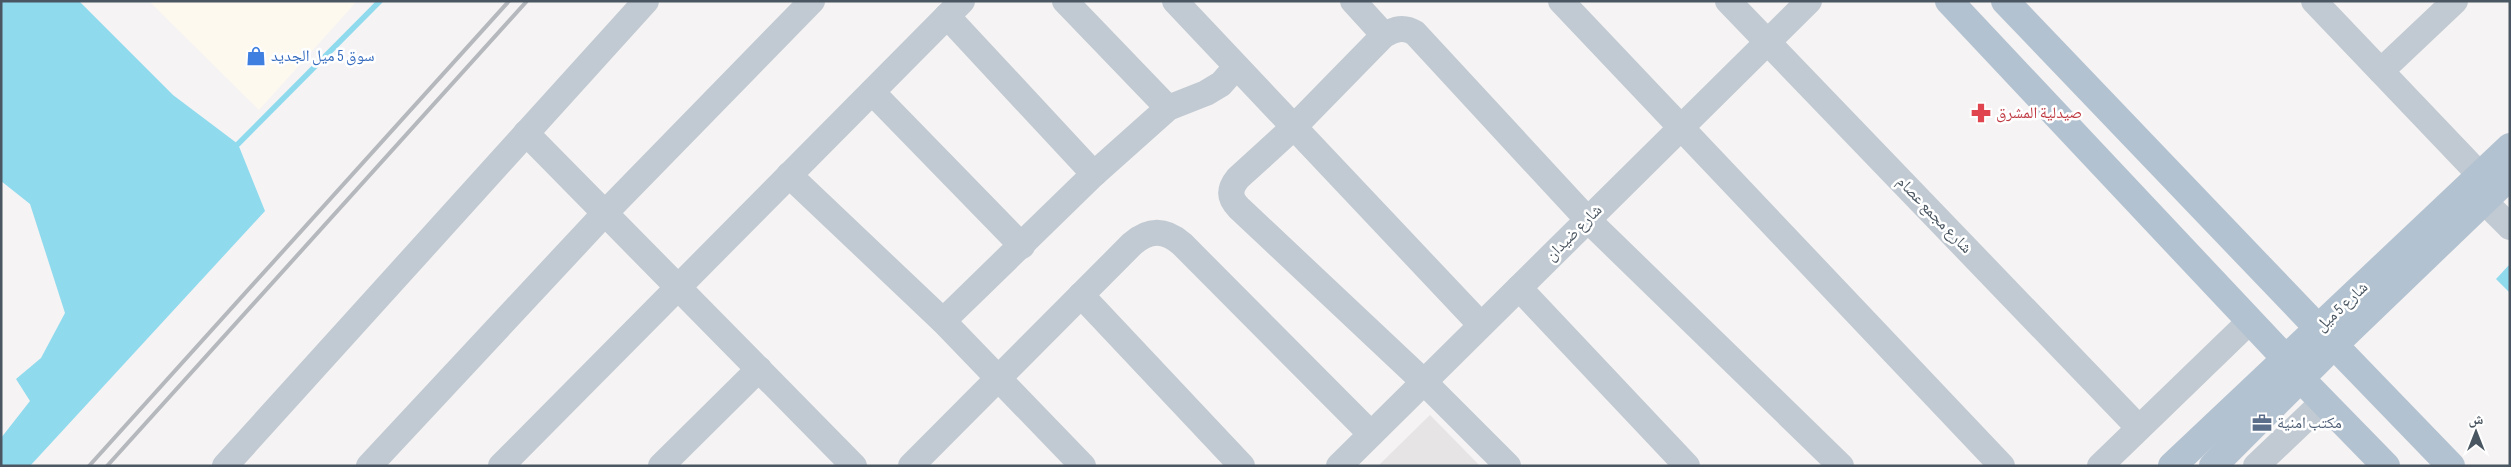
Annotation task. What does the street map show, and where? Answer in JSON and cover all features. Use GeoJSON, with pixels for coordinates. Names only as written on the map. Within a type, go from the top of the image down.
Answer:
{"type":"FeatureCollection","features":[{"type":"Feature","properties":{"kind":"main road"},"geometry":{"type":"LineString","coordinates":[[1949,1],[2252,323],[2293,368],[2328,411],[2386,466]]}},
{"type":"Feature","properties":{"kind":"main road"},"geometry":{"type":"LineString","coordinates":[[2005,1],[2451,466]]}},
{"type":"Feature","properties":{"kind":"main road","name":"شارع 5 ميل"},"geometry":{"type":"LineString","coordinates":[[2172,466],[2257,402],[2326,337],[2482,188],[2510,147]]}},
{"type":"Feature","properties":{"kind":"main road","name":"شارع 5 ميل"},"geometry":{"type":"LineString","coordinates":[[2482,188],[2510,176]]}},
{"type":"Feature","properties":{"kind":"main road"},"geometry":{"type":"LineString","coordinates":[[2286,294],[2302,303],[2316,305],[2346,297],[2368,297],[2362,340],[2363,359],[2375,387]]}},
{"type":"Feature","properties":{"kind":"main road"},"geometry":{"type":"LineString","coordinates":[[2252,323],[2263,340],[2264,352],[2257,402],[2280,405],[2296,403],[2328,411]]}},
{"type":"Feature","properties":{"kind":"main road","name":"شارع 5 ميل"},"geometry":{"type":"LineString","coordinates":[[2213,466],[2257,402]]}},
{"type":"Feature","properties":{"kind":"street"},"geometry":{"type":"LineString","coordinates":[[234,463],[526,133],[646,1]]}},
{"type":"Feature","properties":{"kind":"street"},"geometry":{"type":"LineString","coordinates":[[369,466],[605,213],[812,1]]}},
{"type":"Feature","properties":{"kind":"street"},"geometry":{"type":"LineString","coordinates":[[1065,1],[1168,108]]}},
{"type":"Feature","properties":{"kind":"street"},"geometry":{"type":"LineString","coordinates":[[1175,1],[1481,325]]}},
{"type":"Feature","properties":{"kind":"street"},"geometry":{"type":"LineString","coordinates":[[1353,1],[1384,35]]}},
{"type":"Feature","properties":{"kind":"street"},"geometry":{"type":"LineString","coordinates":[[1561,1],[2002,466]]}},
{"type":"Feature","properties":{"kind":"street","name":"شارع مجمع عصام"},"geometry":{"type":"LineString","coordinates":[[1728,1],[2139,428]]}},
{"type":"Feature","properties":{"kind":"street","name":"شارع ضيدان"},"geometry":{"type":"LineString","coordinates":[[1339,466],[1809,1]]}},
{"type":"Feature","properties":{"kind":"street"},"geometry":{"type":"LineString","coordinates":[[2314,1],[2381,71],[2482,188],[2510,227]]}},
{"type":"Feature","properties":{"kind":"street"},"geometry":{"type":"LineString","coordinates":[[2381,71],[2455,1]]}},
{"type":"Feature","properties":{"kind":"street"},"geometry":{"type":"LineString","coordinates":[[501,466],[954,9],[1094,174]]}},
{"type":"Feature","properties":{"kind":"street"},"geometry":{"type":"LineString","coordinates":[[1508,466],[1424,382],[1233,202],[1230,193],[1233,185],[1293,128],[1384,35],[1400,28],[1409,29],[1415,33],[1588,220],[1841,466]]}},
{"type":"Feature","properties":{"kind":"street"},"geometry":{"type":"LineString","coordinates":[[943,321],[1094,174],[1168,108],[1206,93],[1221,84],[1236,67]]}},
{"type":"Feature","properties":{"kind":"street"},"geometry":{"type":"LineString","coordinates":[[872,92],[1022,246]]}},
{"type":"Feature","properties":{"kind":"street"},"geometry":{"type":"LineString","coordinates":[[526,133],[854,466]]}},
{"type":"Feature","properties":{"kind":"street"},"geometry":{"type":"LineString","coordinates":[[789,176],[943,321],[1083,466]]}},
{"type":"Feature","properties":{"kind":"street"},"geometry":{"type":"LineString","coordinates":[[911,466],[1142,235],[1157,231],[1171,234],[1371,434]]}},
{"type":"Feature","properties":{"kind":"street"},"geometry":{"type":"LineString","coordinates":[[1519,288],[1687,466]]}},
{"type":"Feature","properties":{"kind":"street"},"geometry":{"type":"LineString","coordinates":[[1081,295],[1242,466]]}},
{"type":"Feature","properties":{"kind":"street"},"geometry":{"type":"LineString","coordinates":[[2100,466],[2252,323]]}},
{"type":"Feature","properties":{"kind":"street"},"geometry":{"type":"LineString","coordinates":[[661,466],[759,369]]}},
{"type":"Feature","properties":{"kind":"street"},"geometry":{"type":"LineString","coordinates":[[2256,466],[2328,411]]}},
{"type":"Feature","properties":{"kind":"shaded area","name":"سوق 5 ميل الجديد"},"geometry":{"type":"Polygon","coordinates":[[[149,1],[357,1],[259,110],[149,1]]]}},
{"type":"Feature","properties":{"kind":"shaded area"},"geometry":{"type":"Polygon","coordinates":[[[1430,415],[1480,466],[1378,466],[1430,415]]]}},
{"type":"Feature","properties":{"kind":"water"},"geometry":{"type":"Polygon","coordinates":[[[1,1],[79,1],[173,95],[238,144],[265,211],[30,466],[1,466],[1,438],[30,401],[16,379],[41,358],[65,313],[30,204],[1,181],[1,1]]]}},
{"type":"Feature","properties":{"kind":"water"},"geometry":{"type":"Polygon","coordinates":[[[2510,264],[2510,293],[2496,279],[2510,264]]]}},
{"type":"Feature","properties":{"kind":"waterway"},"geometry":{"type":"LineString","coordinates":[[238,144],[380,1]]}},
{"type":"Feature","properties":{"kind":"railway"},"geometry":{"type":"LineString","coordinates":[[89,466],[509,1]]}},
{"type":"Feature","properties":{"kind":"railway"},"geometry":{"type":"LineString","coordinates":[[107,466],[527,1]]}},
{"type":"Feature","properties":{"kind":"place","name":"سوق 5 ميل الجديد"},"geometry":{"type":"Point","coordinates":[256,56]}},
{"type":"Feature","properties":{"kind":"place","name":"صيدلية المشرق"},"geometry":{"type":"Point","coordinates":[1981,113]}},
{"type":"Feature","properties":{"kind":"place","name":"مكتب امنية"},"geometry":{"type":"Point","coordinates":[2262,423]}}]}
